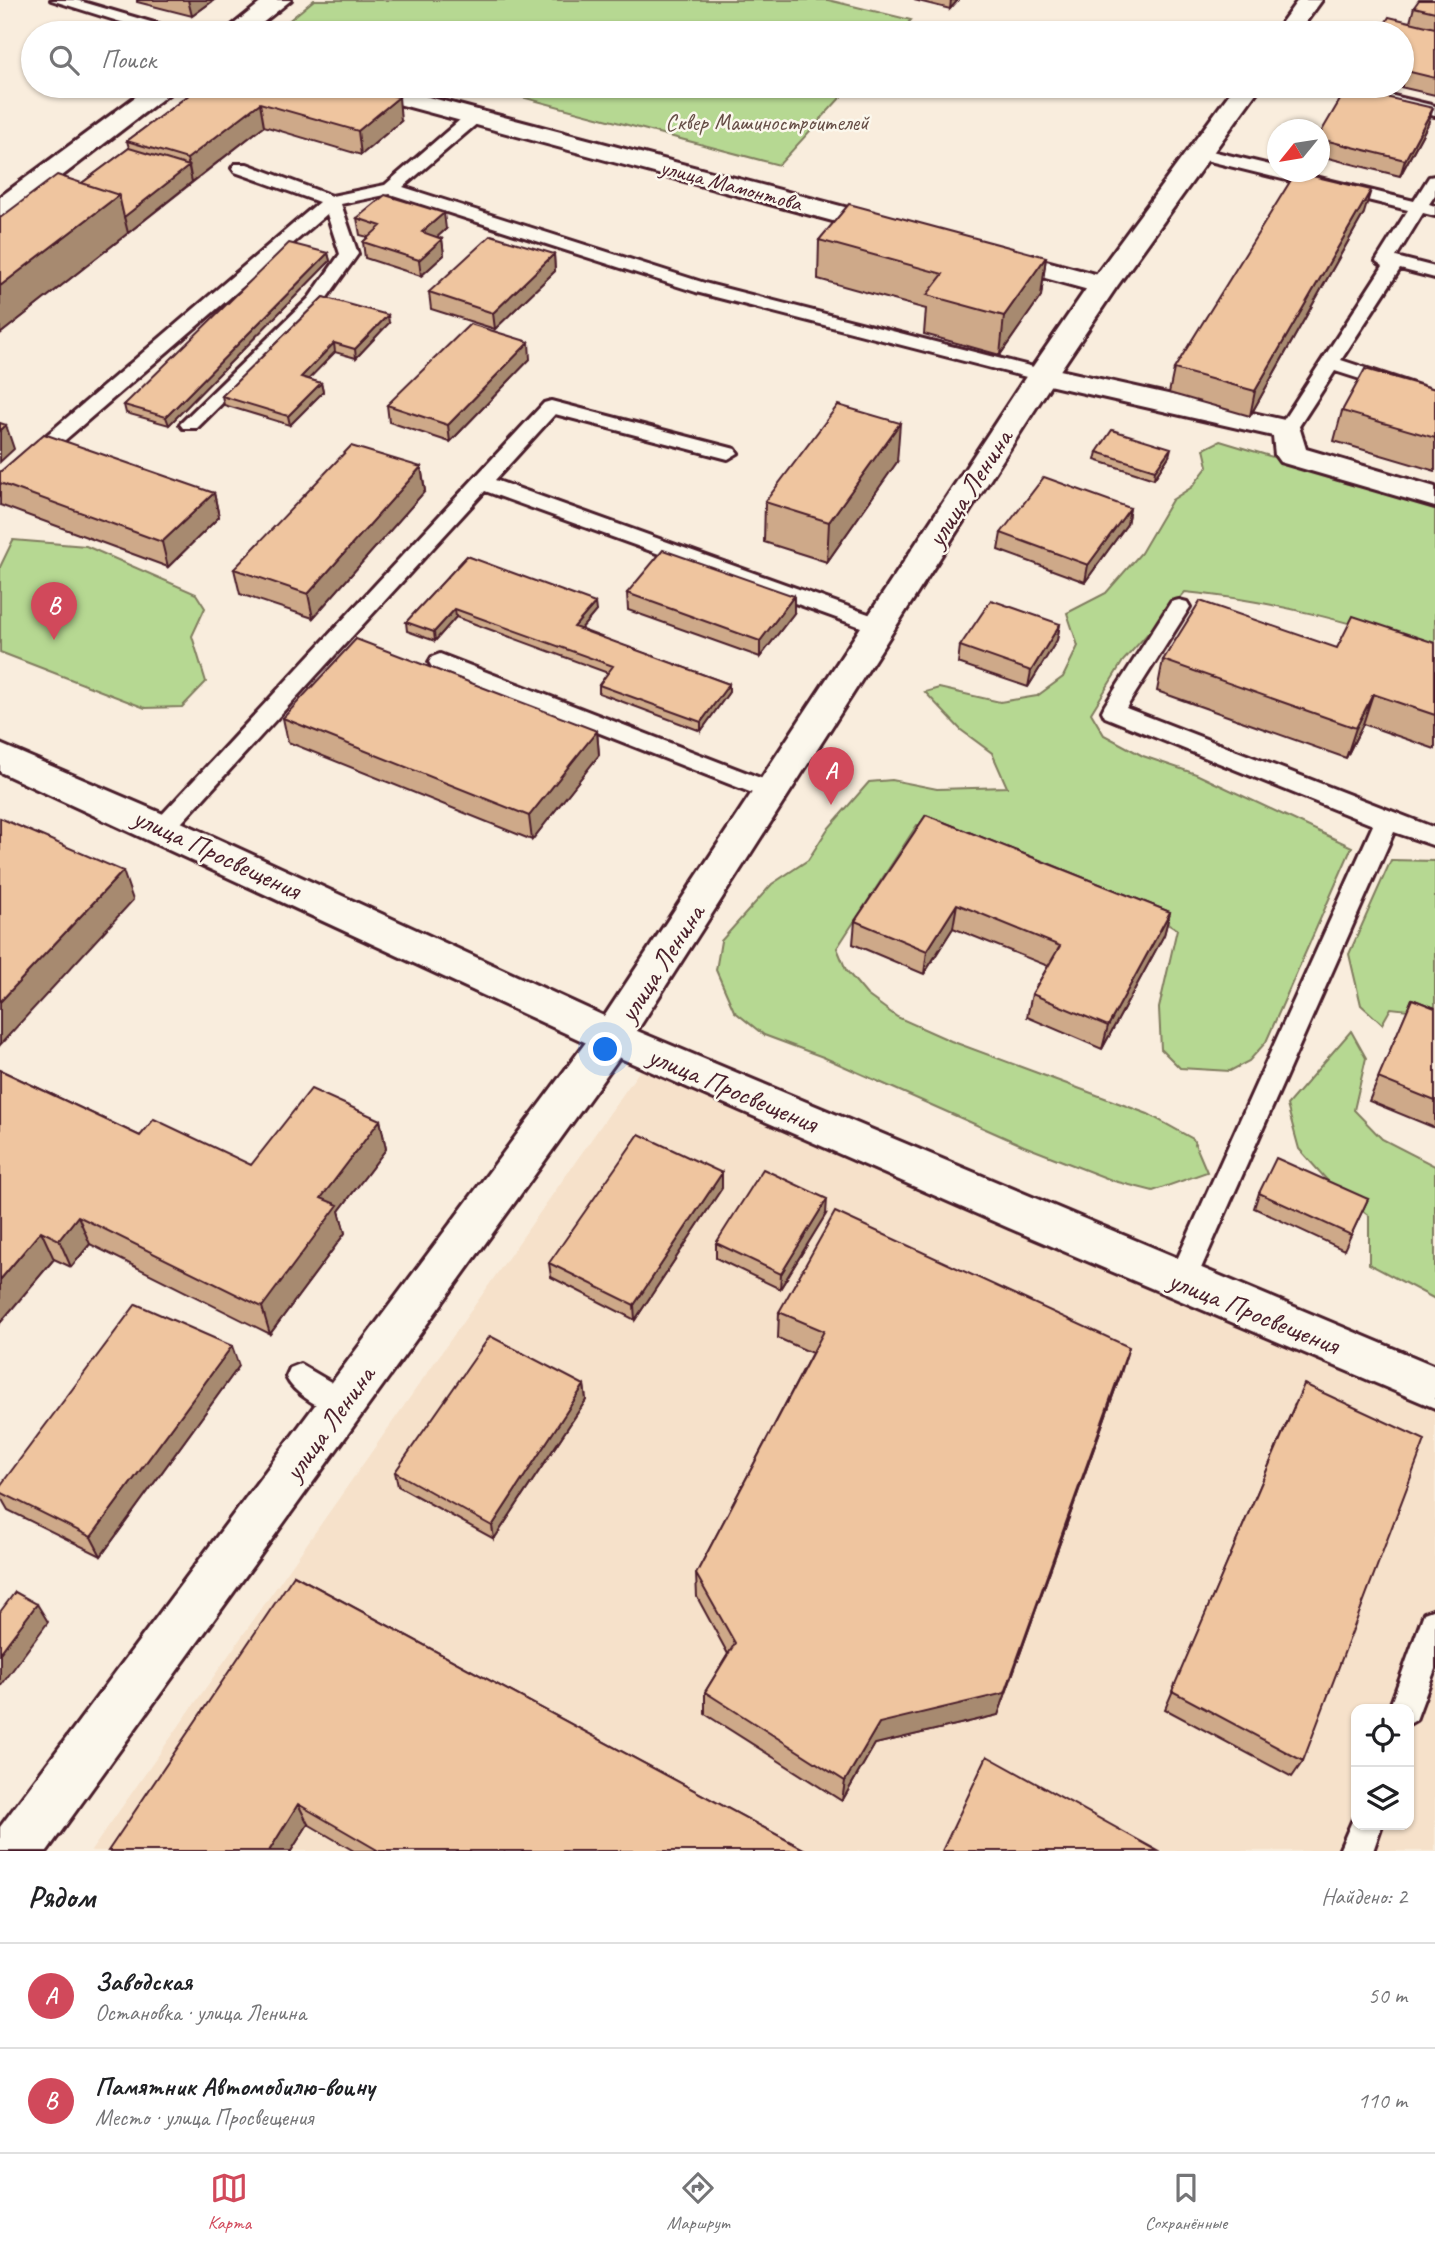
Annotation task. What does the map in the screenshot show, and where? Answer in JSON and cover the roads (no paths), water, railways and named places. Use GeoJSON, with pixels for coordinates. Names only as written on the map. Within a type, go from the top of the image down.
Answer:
{"type":"FeatureCollection","features":[{"type":"Feature","properties":{"kind":"street"},"geometry":{"type":"LineString","coordinates":[[251,21],[279,0]]}},
{"type":"Feature","properties":{"kind":"street"},"geometry":{"type":"LineString","coordinates":[[1295,21],[1310,0]]}},
{"type":"Feature","properties":{"kind":"street"},"geometry":{"type":"LineString","coordinates":[[0,211],[150,98]]}},
{"type":"Feature","properties":{"kind":"street","name":"улица Мамонтова"},"geometry":{"type":"LineString","coordinates":[[404,98],[916,235]]}},
{"type":"Feature","properties":{"kind":"street","name":"улица Ленина"},"geometry":{"type":"LineString","coordinates":[[15,1851],[612,1037],[1042,375],[1103,285],[1239,98]]}},
{"type":"Feature","properties":{"kind":"street"},"geometry":{"type":"LineString","coordinates":[[969,249],[1103,285]]}},
{"type":"Feature","properties":{"kind":"street"},"geometry":{"type":"LineString","coordinates":[[1042,375],[1287,430],[1291,455],[1435,497]]}},
{"type":"Feature","properties":{"kind":"street","name":"улица Просвещения"},"geometry":{"type":"LineString","coordinates":[[0,757],[164,827],[612,1037],[1181,1282],[1435,1387]]}},
{"type":"Feature","properties":{"kind":"lane"},"geometry":{"type":"LineString","coordinates":[[59,0],[131,21]]}},
{"type":"Feature","properties":{"kind":"lane"},"geometry":{"type":"LineString","coordinates":[[1382,98],[1435,111]]}},
{"type":"Feature","properties":{"kind":"lane"},"geometry":{"type":"LineString","coordinates":[[391,189],[474,117]]}},
{"type":"Feature","properties":{"kind":"lane"},"geometry":{"type":"LineString","coordinates":[[1199,153],[1427,209]]}},
{"type":"Feature","properties":{"kind":"lane"},"geometry":{"type":"LineString","coordinates":[[241,168],[331,201]]}},
{"type":"Feature","properties":{"kind":"lane"},"geometry":{"type":"LineString","coordinates":[[1435,181],[1427,209],[1385,261],[1435,274]]}},
{"type":"Feature","properties":{"kind":"lane"},"geometry":{"type":"LineString","coordinates":[[0,486],[331,201],[391,189],[702,288],[1042,375]]}},
{"type":"Feature","properties":{"kind":"lane"},"geometry":{"type":"LineString","coordinates":[[190,424],[314,302],[349,254],[331,201]]}},
{"type":"Feature","properties":{"kind":"lane"},"geometry":{"type":"LineString","coordinates":[[1287,430],[1395,262]]}},
{"type":"Feature","properties":{"kind":"lane"},"geometry":{"type":"LineString","coordinates":[[1330,363],[1435,397]]}},
{"type":"Feature","properties":{"kind":"lane"},"geometry":{"type":"LineString","coordinates":[[164,827],[551,407],[728,453]]}},
{"type":"Feature","properties":{"kind":"lane"},"geometry":{"type":"LineString","coordinates":[[481,482],[880,626]]}},
{"type":"Feature","properties":{"kind":"lane"},"geometry":{"type":"LineString","coordinates":[[1179,607],[1113,711],[1387,821],[1435,837]]}},
{"type":"Feature","properties":{"kind":"lane"},"geometry":{"type":"LineString","coordinates":[[440,662],[773,792]]}},
{"type":"Feature","properties":{"kind":"lane"},"geometry":{"type":"LineString","coordinates":[[1181,1282],[1387,821]]}},
{"type":"Feature","properties":{"kind":"lane"},"geometry":{"type":"LineString","coordinates":[[300,1377],[343,1404]]}},
{"type":"Feature","properties":{"kind":"lane"},"geometry":{"type":"LineString","coordinates":[[1407,1704],[1435,1624]]}},
{"type":"Feature","properties":{"kind":"lane"},"geometry":{"type":"LineString","coordinates":[[1356,1851],[1363,1830]]}},
{"type":"Feature","properties":{"kind":"place","name":"Памятник Автомобилю-воину"},"geometry":{"type":"Point","coordinates":[54,640]}},
{"type":"Feature","properties":{"kind":"place","name":"Заводская"},"geometry":{"type":"Point","coordinates":[831,805]}},
{"type":"Feature","properties":{"kind":"park label","name":"Сквер Машиностроителей"},"geometry":{"type":"Point","coordinates":[767,122]}}]}
